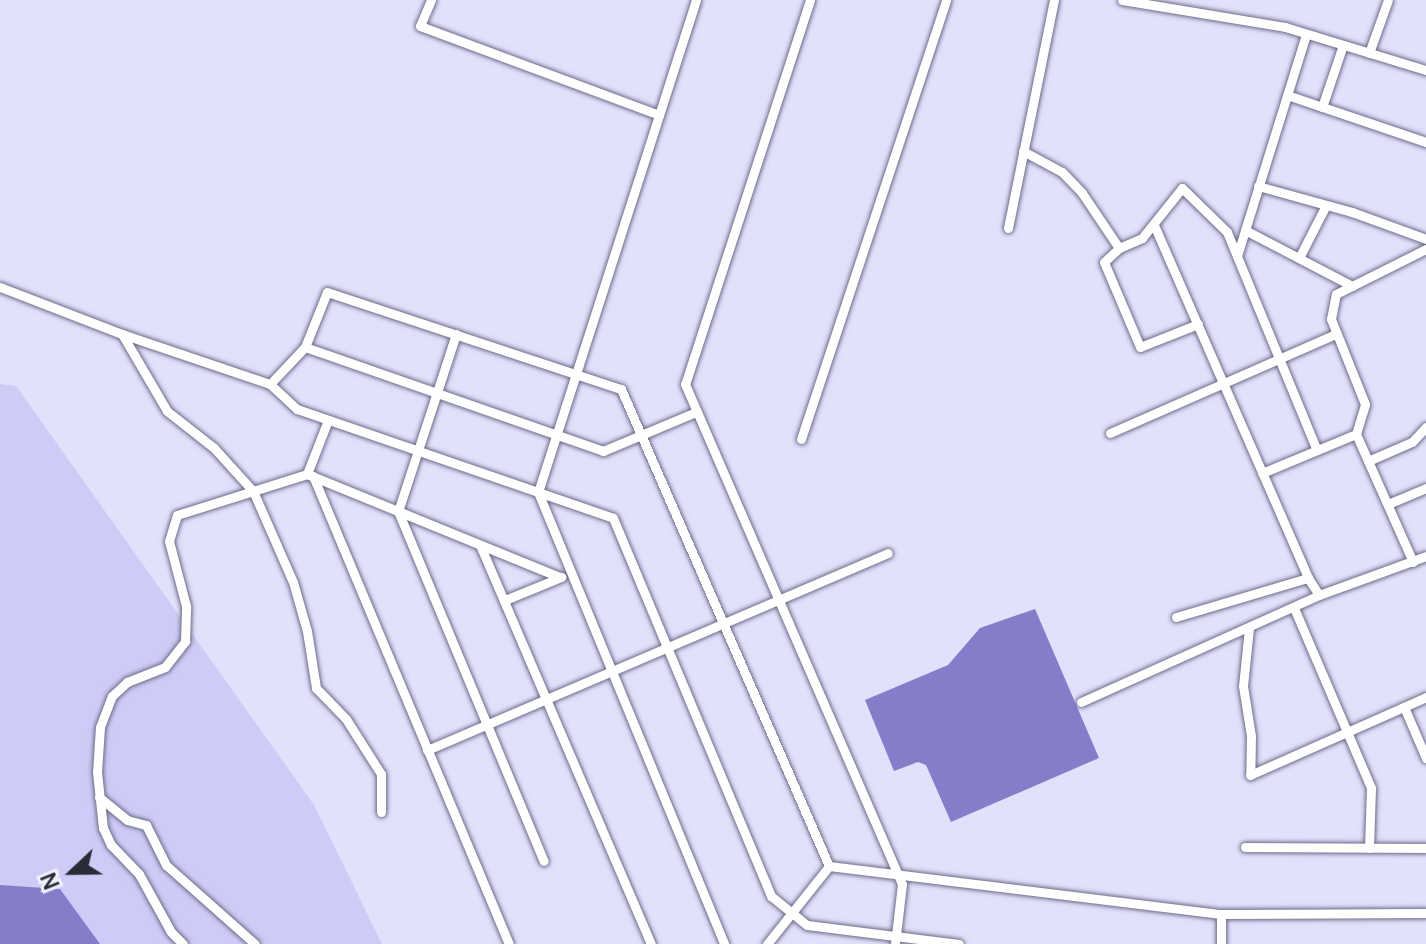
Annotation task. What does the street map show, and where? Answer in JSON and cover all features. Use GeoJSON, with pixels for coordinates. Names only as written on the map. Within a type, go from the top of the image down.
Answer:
{"type":"FeatureCollection","features":[{"type":"Feature","properties":{"kind":"street"},"geometry":{"type":"LineString","coordinates":[[431,0],[420,26],[659,115]]}},
{"type":"Feature","properties":{"kind":"street"},"geometry":{"type":"LineString","coordinates":[[810,0],[685,384],[902,884],[895,940]]}},
{"type":"Feature","properties":{"kind":"street"},"geometry":{"type":"LineString","coordinates":[[801,439],[946,0]]}},
{"type":"Feature","properties":{"kind":"street"},"geometry":{"type":"LineString","coordinates":[[1008,228],[1054,0]]}},
{"type":"Feature","properties":{"kind":"street"},"geometry":{"type":"LineString","coordinates":[[1122,0],[1306,34],[1426,69]]}},
{"type":"Feature","properties":{"kind":"street"},"geometry":{"type":"LineString","coordinates":[[1369,53],[1388,0]]}},
{"type":"Feature","properties":{"kind":"street"},"geometry":{"type":"LineString","coordinates":[[692,1],[659,115],[538,492],[724,944]]}},
{"type":"Feature","properties":{"kind":"street"},"geometry":{"type":"LineString","coordinates":[[1237,256],[1306,34]]}},
{"type":"Feature","properties":{"kind":"street"},"geometry":{"type":"LineString","coordinates":[[1322,107],[1343,45]]}},
{"type":"Feature","properties":{"kind":"street"},"geometry":{"type":"LineString","coordinates":[[1287,95],[1426,142]]}},
{"type":"Feature","properties":{"kind":"street"},"geometry":{"type":"LineString","coordinates":[[1023,151],[1062,172],[1082,193],[1119,248]]}},
{"type":"Feature","properties":{"kind":"street"},"geometry":{"type":"LineString","coordinates":[[1258,186],[1426,239]]}},
{"type":"Feature","properties":{"kind":"street"},"geometry":{"type":"LineString","coordinates":[[1198,324],[1140,347],[1104,262],[1119,248],[1142,238],[1182,188],[1227,232],[1317,450]]}},
{"type":"Feature","properties":{"kind":"street"},"geometry":{"type":"LineString","coordinates":[[1299,258],[1326,205]]}},
{"type":"Feature","properties":{"kind":"street"},"geometry":{"type":"LineString","coordinates":[[1154,225],[1308,578],[1319,595]]}},
{"type":"Feature","properties":{"kind":"street"},"geometry":{"type":"LineString","coordinates":[[1245,230],[1352,286]]}},
{"type":"Feature","properties":{"kind":"street"},"geometry":{"type":"LineString","coordinates":[[1413,562],[1356,434],[1365,404],[1331,319],[1336,294],[1426,249]]}},
{"type":"Feature","properties":{"kind":"street"},"geometry":{"type":"LineString","coordinates":[[0,287],[122,334],[270,384],[297,409],[613,518],[771,896],[807,925],[895,940],[959,944]]}},
{"type":"Feature","properties":{"kind":"street"},"geometry":{"type":"LineString","coordinates":[[270,384],[305,347],[327,292],[621,389],[829,866]]}},
{"type":"Feature","properties":{"kind":"street"},"geometry":{"type":"LineString","coordinates":[[122,334],[167,411],[214,448],[253,491],[293,582],[307,631],[316,688],[346,719],[381,774],[381,812]]}},
{"type":"Feature","properties":{"kind":"street"},"geometry":{"type":"LineString","coordinates":[[456,334],[398,511],[544,861]]}},
{"type":"Feature","properties":{"kind":"street"},"geometry":{"type":"LineString","coordinates":[[1110,433],[1335,334]]}},
{"type":"Feature","properties":{"kind":"street"},"geometry":{"type":"LineString","coordinates":[[305,347],[603,451],[696,412]]}},
{"type":"Feature","properties":{"kind":"street"},"geometry":{"type":"LineString","coordinates":[[328,420],[310,475],[509,944]]}},
{"type":"Feature","properties":{"kind":"street"},"geometry":{"type":"LineString","coordinates":[[1368,461],[1412,442],[1426,427]]}},
{"type":"Feature","properties":{"kind":"street"},"geometry":{"type":"LineString","coordinates":[[1262,473],[1356,434]]}},
{"type":"Feature","properties":{"kind":"street"},"geometry":{"type":"LineString","coordinates":[[183,944],[171,932],[139,874],[111,845],[103,828],[99,797],[100,727],[107,702],[123,685],[165,667],[185,641],[187,612],[169,541],[177,515],[310,475],[559,577]]}},
{"type":"Feature","properties":{"kind":"street"},"geometry":{"type":"LineString","coordinates":[[1388,504],[1426,488]]}},
{"type":"Feature","properties":{"kind":"street"},"geometry":{"type":"LineString","coordinates":[[480,545],[651,944]]}},
{"type":"Feature","properties":{"kind":"street"},"geometry":{"type":"LineString","coordinates":[[427,750],[888,553]]}},
{"type":"Feature","properties":{"kind":"street"},"geometry":{"type":"LineString","coordinates":[[1081,702],[1319,595],[1426,556]]}},
{"type":"Feature","properties":{"kind":"street"},"geometry":{"type":"LineString","coordinates":[[505,600],[571,572]]}},
{"type":"Feature","properties":{"kind":"street"},"geometry":{"type":"LineString","coordinates":[[1176,617],[1308,578]]}},
{"type":"Feature","properties":{"kind":"street"},"geometry":{"type":"LineString","coordinates":[[1294,608],[1371,788],[1369,848]]}},
{"type":"Feature","properties":{"kind":"street"},"geometry":{"type":"LineString","coordinates":[[1249,628],[1243,686],[1251,736],[1250,775],[1426,697]]}},
{"type":"Feature","properties":{"kind":"street"},"geometry":{"type":"LineString","coordinates":[[1404,707],[1426,758]]}},
{"type":"Feature","properties":{"kind":"street"},"geometry":{"type":"LineString","coordinates":[[99,797],[127,820],[146,825],[166,865],[255,944]]}},
{"type":"Feature","properties":{"kind":"street"},"geometry":{"type":"LineString","coordinates":[[1245,847],[1426,848]]}},
{"type":"Feature","properties":{"kind":"street"},"geometry":{"type":"LineString","coordinates":[[829,866],[1221,914],[1426,913]]}},
{"type":"Feature","properties":{"kind":"street"},"geometry":{"type":"LineString","coordinates":[[767,944],[829,866]]}},
{"type":"Feature","properties":{"kind":"street"},"geometry":{"type":"LineString","coordinates":[[1221,914],[1221,944]]}},
{"type":"Feature","properties":{"kind":"shaded area"},"geometry":{"type":"Polygon","coordinates":[[[0,384],[16,386],[314,805],[382,944],[0,944],[0,384]]]}},
{"type":"Feature","properties":{"kind":"shaded area"},"geometry":{"type":"Polygon","coordinates":[[[1035,609],[1099,758],[951,822],[926,765],[918,762],[894,771],[865,700],[948,665],[980,628],[1035,609]]]}},
{"type":"Feature","properties":{"kind":"shaded area"},"geometry":{"type":"Polygon","coordinates":[[[0,885],[60,889],[100,944],[0,944],[0,885]]]}}]}
